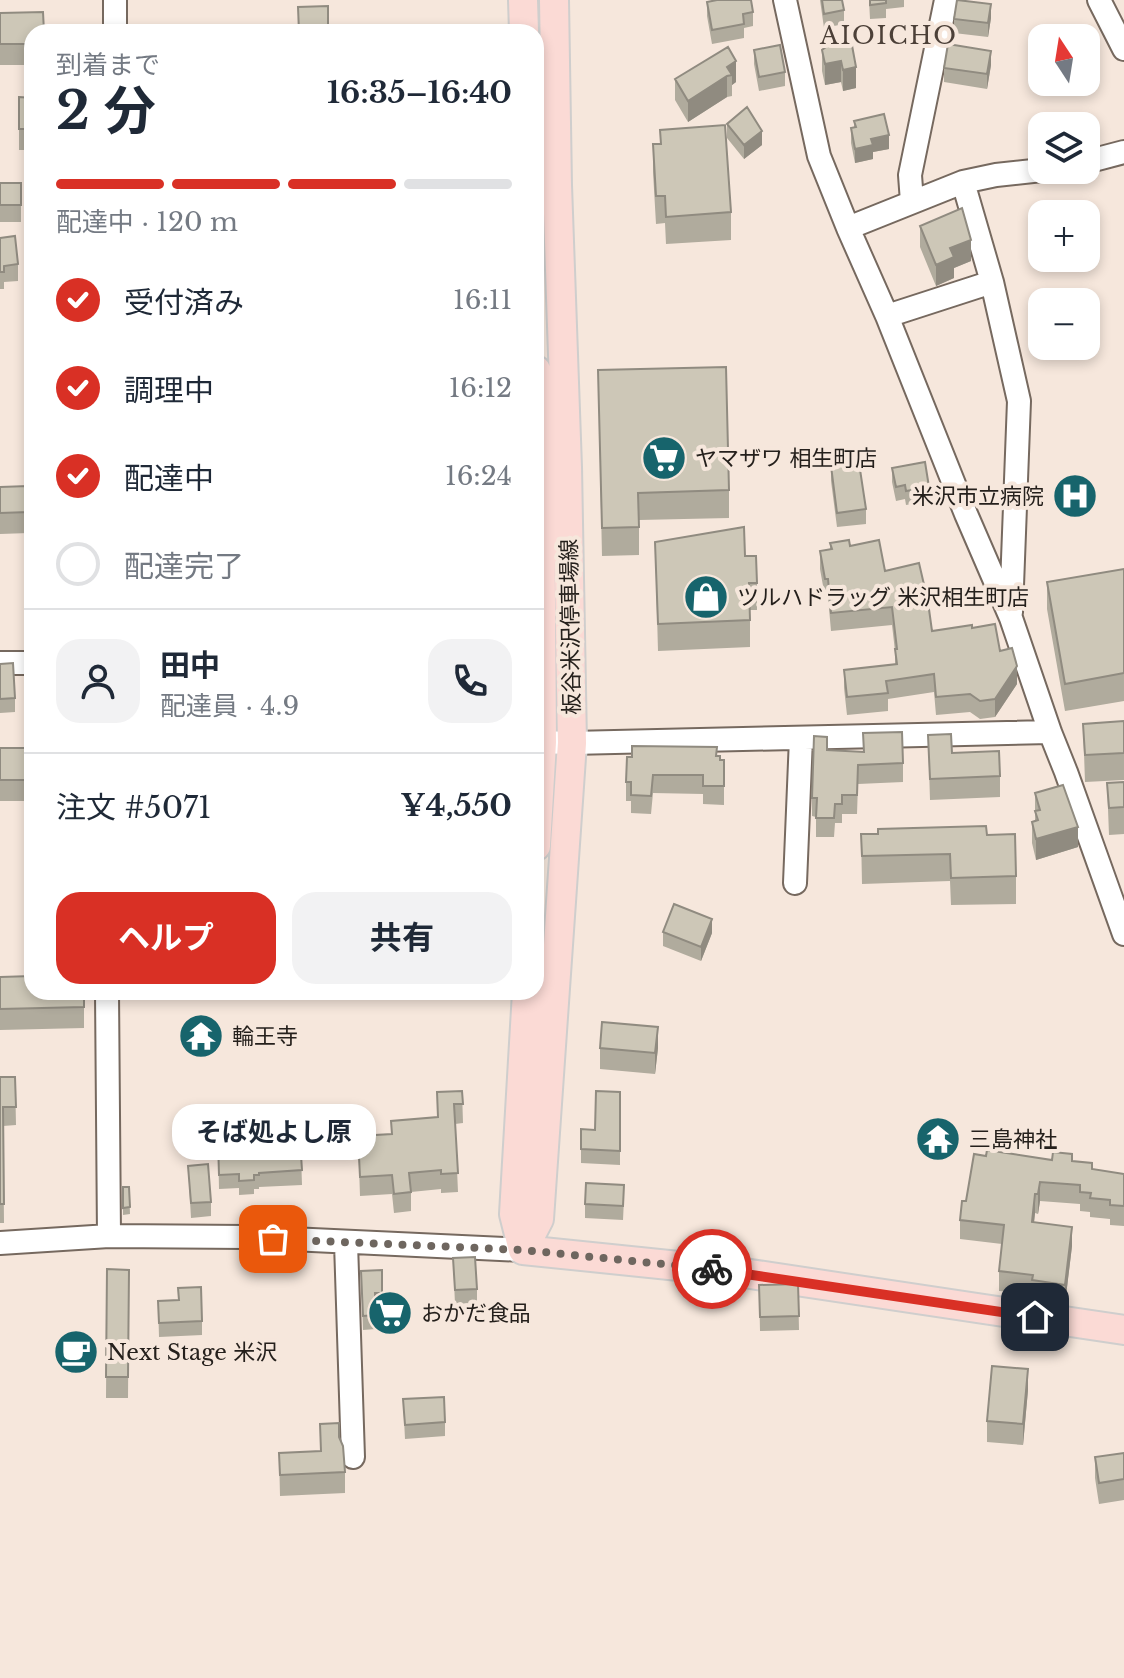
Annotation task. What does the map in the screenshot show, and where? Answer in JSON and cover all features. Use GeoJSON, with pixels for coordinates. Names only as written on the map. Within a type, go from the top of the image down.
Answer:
{"type":"FeatureCollection","features":[{"type":"Feature","properties":{"kind":"main road"},"geometry":{"type":"LineString","coordinates":[[523,0],[524,24]]}},
{"type":"Feature","properties":{"kind":"main road","name":"板谷米沢停車場線"},"geometry":{"type":"LineString","coordinates":[[523,1250],[539,1219],[572,743],[554,0]]}},
{"type":"Feature","properties":{"kind":"main road"},"geometry":{"type":"LineString","coordinates":[[527,1000],[514,1214],[523,1250],[737,1272],[1124,1330]]}},
{"type":"Feature","properties":{"kind":"street"},"geometry":{"type":"LineString","coordinates":[[115,0],[115,24]]}},
{"type":"Feature","properties":{"kind":"street"},"geometry":{"type":"LineString","coordinates":[[785,0],[819,156],[1011,618],[1124,934]]}},
{"type":"Feature","properties":{"kind":"street"},"geometry":{"type":"LineString","coordinates":[[912,202],[910,175],[946,0]]}},
{"type":"Feature","properties":{"kind":"street"},"geometry":{"type":"LineString","coordinates":[[1099,0],[1124,49]]}},
{"type":"Feature","properties":{"kind":"street"},"geometry":{"type":"LineString","coordinates":[[1100,158],[1124,152]]}},
{"type":"Feature","properties":{"kind":"street"},"geometry":{"type":"LineString","coordinates":[[848,228],[963,182],[1028,172]]}},
{"type":"Feature","properties":{"kind":"street"},"geometry":{"type":"LineString","coordinates":[[963,182],[992,282],[1019,401],[1011,618]]}},
{"type":"Feature","properties":{"kind":"street"},"geometry":{"type":"LineString","coordinates":[[887,316],[992,282]]}},
{"type":"Feature","properties":{"kind":"street"},"geometry":{"type":"LineString","coordinates":[[0,663],[24,663]]}},
{"type":"Feature","properties":{"kind":"street"},"geometry":{"type":"LineString","coordinates":[[544,742],[1050,732]]}},
{"type":"Feature","properties":{"kind":"street"},"geometry":{"type":"LineString","coordinates":[[795,883],[801,738]]}},
{"type":"Feature","properties":{"kind":"street"},"geometry":{"type":"LineString","coordinates":[[107,1000],[109,1236]]}},
{"type":"Feature","properties":{"kind":"street"},"geometry":{"type":"LineString","coordinates":[[0,1243],[109,1236],[248,1237],[523,1250]]}},
{"type":"Feature","properties":{"kind":"street"},"geometry":{"type":"LineString","coordinates":[[346,1243],[353,1457]]}},
{"type":"Feature","properties":{"kind":"building"},"geometry":{"type":"Polygon","coordinates":[[[751,0],[753,12],[743,14],[744,24],[712,30],[707,2],[751,0]]]}},
{"type":"Feature","properties":{"kind":"building"},"geometry":{"type":"Polygon","coordinates":[[[822,0],[842,0],[844,10],[824,14],[822,0]]]}},
{"type":"Feature","properties":{"kind":"building"},"geometry":{"type":"Polygon","coordinates":[[[870,0],[886,0],[886,3],[870,5],[870,0]]]}},
{"type":"Feature","properties":{"kind":"building"},"geometry":{"type":"Polygon","coordinates":[[[957,0],[991,4],[988,23],[954,19],[957,0]]]}},
{"type":"Feature","properties":{"kind":"building"},"geometry":{"type":"Polygon","coordinates":[[[328,6],[328,24],[299,24],[298,7],[328,6]]]}},
{"type":"Feature","properties":{"kind":"building"},"geometry":{"type":"Polygon","coordinates":[[[43,12],[44,24],[24,24],[24,44],[0,44],[0,13],[43,12]]]}},
{"type":"Feature","properties":{"kind":"building"},"geometry":{"type":"Polygon","coordinates":[[[851,40],[856,67],[843,70],[841,61],[825,64],[822,50],[830,44],[851,40]]]}},
{"type":"Feature","properties":{"kind":"building"},"geometry":{"type":"Polygon","coordinates":[[[948,44],[991,51],[987,74],[944,68],[948,44]]]}},
{"type":"Feature","properties":{"kind":"building"},"geometry":{"type":"Polygon","coordinates":[[[780,45],[785,72],[759,77],[754,50],[780,45]]]}},
{"type":"Feature","properties":{"kind":"building"},"geometry":{"type":"Polygon","coordinates":[[[728,47],[736,61],[727,67],[732,75],[688,101],[675,79],[728,47]]]}},
{"type":"Feature","properties":{"kind":"building"},"geometry":{"type":"Polygon","coordinates":[[[19,97],[24,97],[24,129],[19,129],[19,97]]]}},
{"type":"Feature","properties":{"kind":"building"},"geometry":{"type":"Polygon","coordinates":[[[747,107],[762,131],[744,145],[727,124],[747,107]]]}},
{"type":"Feature","properties":{"kind":"building"},"geometry":{"type":"Polygon","coordinates":[[[884,114],[889,135],[871,139],[873,145],[855,149],[851,128],[856,127],[854,121],[884,114]]]}},
{"type":"Feature","properties":{"kind":"building"},"geometry":{"type":"Polygon","coordinates":[[[725,125],[731,212],[666,217],[665,196],[656,196],[653,144],[661,144],[660,130],[725,125]]]}},
{"type":"Feature","properties":{"kind":"building"},"geometry":{"type":"Polygon","coordinates":[[[0,183],[21,183],[21,205],[0,205],[0,183]]]}},
{"type":"Feature","properties":{"kind":"building"},"geometry":{"type":"Polygon","coordinates":[[[962,208],[971,240],[950,248],[954,257],[936,265],[920,226],[962,208]]]}},
{"type":"Feature","properties":{"kind":"building"},"geometry":{"type":"Polygon","coordinates":[[[15,236],[18,264],[4,266],[4,272],[0,272],[0,238],[15,236]]]}},
{"type":"Feature","properties":{"kind":"building","name":"ヤマザワ 相生町店"},"geometry":{"type":"Polygon","coordinates":[[[726,367],[729,490],[638,493],[639,527],[602,528],[598,370],[726,367]]]}},
{"type":"Feature","properties":{"kind":"building"},"geometry":{"type":"Polygon","coordinates":[[[925,462],[929,487],[906,491],[905,485],[896,487],[892,468],[925,462]]]}},
{"type":"Feature","properties":{"kind":"building"},"geometry":{"type":"Polygon","coordinates":[[[859,463],[866,509],[837,513],[831,466],[859,463]]]}},
{"type":"Feature","properties":{"kind":"building"},"geometry":{"type":"Polygon","coordinates":[[[24,486],[24,512],[0,513],[0,487],[24,486]]]}},
{"type":"Feature","properties":{"kind":"building","name":"ツルハドラッグ 米沢相生町店"},"geometry":{"type":"Polygon","coordinates":[[[744,527],[745,556],[756,556],[757,583],[749,583],[750,620],[658,624],[655,542],[744,527]]]}},
{"type":"Feature","properties":{"kind":"building"},"geometry":{"type":"Polygon","coordinates":[[[849,540],[850,546],[879,540],[885,571],[919,563],[932,631],[995,624],[1000,651],[1012,648],[1017,666],[995,699],[980,701],[970,694],[936,697],[934,674],[886,681],[888,693],[847,697],[844,670],[897,664],[892,607],[831,613],[828,579],[825,579],[820,551],[832,549],[830,543],[849,540]]]}},
{"type":"Feature","properties":{"kind":"building"},"geometry":{"type":"Polygon","coordinates":[[[1124,569],[1124,673],[1065,684],[1047,582],[1124,569]]]}},
{"type":"Feature","properties":{"kind":"building"},"geometry":{"type":"Polygon","coordinates":[[[13,663],[15,698],[0,699],[0,664],[13,663]]]}},
{"type":"Feature","properties":{"kind":"building"},"geometry":{"type":"Polygon","coordinates":[[[1124,721],[1124,753],[1085,755],[1083,724],[1124,721]]]}},
{"type":"Feature","properties":{"kind":"building"},"geometry":{"type":"Polygon","coordinates":[[[902,732],[903,763],[858,765],[857,795],[842,795],[842,804],[835,804],[834,818],[816,818],[817,798],[812,798],[814,736],[827,737],[827,750],[864,752],[863,733],[902,732]]]}},
{"type":"Feature","properties":{"kind":"building"},"geometry":{"type":"Polygon","coordinates":[[[951,734],[952,753],[999,751],[1000,776],[930,779],[928,735],[951,734]]]}},
{"type":"Feature","properties":{"kind":"building"},"geometry":{"type":"Polygon","coordinates":[[[632,746],[717,747],[716,756],[724,760],[724,786],[703,786],[703,775],[653,775],[651,796],[631,795],[631,782],[626,782],[627,757],[632,757],[632,746]]]}},
{"type":"Feature","properties":{"kind":"building"},"geometry":{"type":"Polygon","coordinates":[[[0,748],[24,748],[24,780],[0,780],[0,748]]]}},
{"type":"Feature","properties":{"kind":"building"},"geometry":{"type":"Polygon","coordinates":[[[1124,782],[1124,807],[1109,808],[1107,783],[1124,782]]]}},
{"type":"Feature","properties":{"kind":"building"},"geometry":{"type":"Polygon","coordinates":[[[1063,785],[1078,827],[1036,839],[1032,822],[1038,820],[1035,811],[1040,810],[1035,793],[1063,785]]]}},
{"type":"Feature","properties":{"kind":"building"},"geometry":{"type":"Polygon","coordinates":[[[986,826],[987,835],[1015,834],[1016,876],[951,878],[950,854],[862,856],[861,834],[878,834],[878,829],[986,826]]]}},
{"type":"Feature","properties":{"kind":"building"},"geometry":{"type":"Polygon","coordinates":[[[674,904],[712,919],[701,947],[663,932],[674,904]]]}},
{"type":"Feature","properties":{"kind":"building"},"geometry":{"type":"Polygon","coordinates":[[[24,976],[24,1000],[84,1000],[84,1007],[0,1009],[0,977],[24,976]]]}},
{"type":"Feature","properties":{"kind":"building"},"geometry":{"type":"Polygon","coordinates":[[[602,1022],[658,1027],[655,1053],[600,1048],[602,1022]]]}},
{"type":"Feature","properties":{"kind":"building"},"geometry":{"type":"Polygon","coordinates":[[[0,1077],[15,1077],[16,1107],[3,1107],[4,1204],[0,1204],[0,1077]]]}},
{"type":"Feature","properties":{"kind":"building"},"geometry":{"type":"Polygon","coordinates":[[[462,1091],[463,1104],[454,1104],[458,1173],[441,1174],[441,1170],[409,1173],[411,1192],[394,1194],[392,1175],[360,1177],[358,1136],[392,1134],[391,1121],[438,1117],[437,1092],[462,1091]]]}},
{"type":"Feature","properties":{"kind":"building"},"geometry":{"type":"Polygon","coordinates":[[[596,1091],[620,1092],[620,1151],[581,1149],[581,1129],[595,1130],[596,1091]]]}},
{"type":"Feature","properties":{"kind":"building"},"geometry":{"type":"Polygon","coordinates":[[[343,1110],[343,1122],[348,1122],[348,1139],[300,1140],[302,1170],[259,1173],[254,1175],[254,1180],[239,1181],[239,1174],[219,1175],[218,1140],[235,1140],[235,1152],[277,1150],[276,1141],[268,1141],[267,1129],[319,1126],[319,1111],[343,1110]]]}},
{"type":"Feature","properties":{"kind":"building"},"geometry":{"type":"Polygon","coordinates":[[[987,1150],[1052,1160],[1053,1152],[1072,1154],[1072,1161],[1092,1163],[1092,1169],[1124,1174],[1124,1206],[1110,1205],[1110,1200],[1090,1198],[1091,1193],[1080,1192],[1080,1185],[1040,1182],[1038,1194],[1035,1194],[1032,1222],[1072,1227],[1065,1285],[1032,1280],[1033,1275],[999,1271],[1004,1225],[960,1220],[974,1154],[986,1156],[987,1150]]]}},
{"type":"Feature","properties":{"kind":"building"},"geometry":{"type":"Polygon","coordinates":[[[208,1164],[211,1202],[191,1203],[188,1166],[208,1164]]]}},
{"type":"Feature","properties":{"kind":"building"},"geometry":{"type":"Polygon","coordinates":[[[586,1183],[624,1185],[623,1206],[585,1204],[586,1183]]]}},
{"type":"Feature","properties":{"kind":"building"},"geometry":{"type":"Polygon","coordinates":[[[123,1187],[129,1187],[130,1207],[123,1208],[123,1187]]]}},
{"type":"Feature","properties":{"kind":"building"},"geometry":{"type":"Polygon","coordinates":[[[475,1257],[477,1289],[455,1290],[453,1258],[475,1257]]]}},
{"type":"Feature","properties":{"kind":"building"},"geometry":{"type":"Polygon","coordinates":[[[107,1269],[129,1270],[128,1377],[106,1377],[107,1269]]]}},
{"type":"Feature","properties":{"kind":"building"},"geometry":{"type":"Polygon","coordinates":[[[382,1270],[382,1293],[375,1293],[376,1315],[363,1316],[361,1271],[382,1270]]]}},
{"type":"Feature","properties":{"kind":"building"},"geometry":{"type":"Polygon","coordinates":[[[798,1284],[799,1316],[760,1317],[759,1285],[798,1284]]]}},
{"type":"Feature","properties":{"kind":"building"},"geometry":{"type":"Polygon","coordinates":[[[201,1287],[202,1321],[159,1323],[158,1301],[179,1300],[178,1288],[201,1287]]]}},
{"type":"Feature","properties":{"kind":"building"},"geometry":{"type":"Polygon","coordinates":[[[992,1366],[1028,1369],[1023,1424],[987,1421],[992,1366]]]}},
{"type":"Feature","properties":{"kind":"building"},"geometry":{"type":"Polygon","coordinates":[[[444,1397],[445,1422],[405,1425],[403,1399],[444,1397]]]}},
{"type":"Feature","properties":{"kind":"building"},"geometry":{"type":"Polygon","coordinates":[[[339,1423],[345,1472],[280,1475],[279,1453],[321,1451],[320,1424],[339,1423]]]}},
{"type":"Feature","properties":{"kind":"building"},"geometry":{"type":"Polygon","coordinates":[[[1124,1453],[1124,1479],[1099,1483],[1095,1457],[1124,1453]]]}},
{"type":"Feature","properties":{"kind":"way so far"},"geometry":{"type":"LineString","coordinates":[[273,1239],[523,1250],[712,1269]]}},
{"type":"Feature","properties":{"kind":"place","name":"ヤマザワ 相生町店"},"geometry":{"type":"Point","coordinates":[664,458]}},
{"type":"Feature","properties":{"kind":"place","name":"米沢市立病院"},"geometry":{"type":"Point","coordinates":[1075,496]}},
{"type":"Feature","properties":{"kind":"place","name":"ツルハドラッグ 米沢相生町店"},"geometry":{"type":"Point","coordinates":[706,597]}},
{"type":"Feature","properties":{"kind":"place","name":"輪王寺"},"geometry":{"type":"Point","coordinates":[201,1036]}},
{"type":"Feature","properties":{"kind":"place","name":"三島神社"},"geometry":{"type":"Point","coordinates":[938,1139]}},
{"type":"Feature","properties":{"kind":"place","name":"そば処よし原"},"geometry":{"type":"Point","coordinates":[273,1239]}},
{"type":"Feature","properties":{"kind":"place","name":"おかだ食品"},"geometry":{"type":"Point","coordinates":[390,1313]}},
{"type":"Feature","properties":{"kind":"place","name":"Next Stage 米沢"},"geometry":{"type":"Point","coordinates":[76,1352]}},
{"type":"Feature","properties":{"kind":"district","name":"AIOICHO"},"geometry":{"type":"Point","coordinates":[889,36]}},
{"type":"Feature","properties":{"kind":"route"},"geometry":{"type":"LineString","coordinates":[[712,1269],[1035,1317]]}}]}
